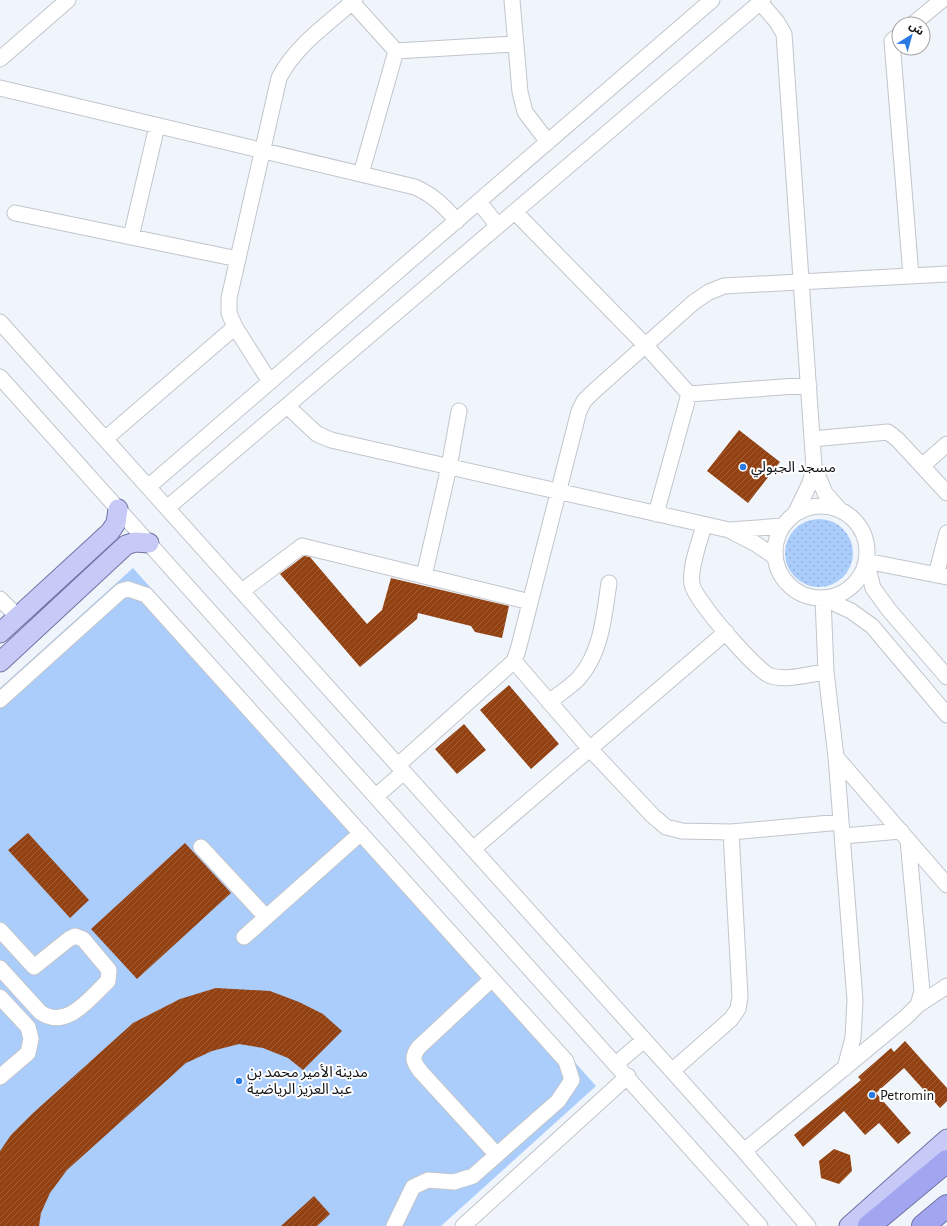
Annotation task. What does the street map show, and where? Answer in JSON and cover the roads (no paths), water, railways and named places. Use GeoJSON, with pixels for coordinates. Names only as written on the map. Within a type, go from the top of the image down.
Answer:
{"type":"FeatureCollection","features":[{"type":"Feature","properties":{"kind":"highway"},"geometry":{"type":"LineString","coordinates":[[869,1226],[947,1162]]}},
{"type":"Feature","properties":{"kind":"highway"},"geometry":{"type":"LineString","coordinates":[[923,1226],[947,1206]]}},
{"type":"Feature","properties":{"kind":"main road"},"geometry":{"type":"LineString","coordinates":[[0,632],[110,532],[116,523],[118,509]]}},
{"type":"Feature","properties":{"kind":"main road"},"geometry":{"type":"LineString","coordinates":[[0,662],[126,546],[135,542],[149,543]]}},
{"type":"Feature","properties":{"kind":"main road"},"geometry":{"type":"LineString","coordinates":[[849,1226],[947,1139]]}},
{"type":"Feature","properties":{"kind":"street"},"geometry":{"type":"LineString","coordinates":[[0,59],[68,0]]}},
{"type":"Feature","properties":{"kind":"street"},"geometry":{"type":"LineString","coordinates":[[512,0],[520,92],[525,112],[548,142]]}},
{"type":"Feature","properties":{"kind":"street"},"geometry":{"type":"LineString","coordinates":[[148,487],[712,0]]}},
{"type":"Feature","properties":{"kind":"street"},"geometry":{"type":"LineString","coordinates":[[923,16],[942,0]]}},
{"type":"Feature","properties":{"kind":"street"},"geometry":{"type":"LineString","coordinates":[[270,382],[235,327],[229,313],[228,298],[279,78],[286,64],[297,52],[352,1],[396,51]]}},
{"type":"Feature","properties":{"kind":"street"},"geometry":{"type":"LineString","coordinates":[[167,508],[762,1],[778,22],[784,34],[814,467],[825,493],[840,510]]}},
{"type":"Feature","properties":{"kind":"street"},"geometry":{"type":"LineString","coordinates":[[396,51],[516,44]]}},
{"type":"Feature","properties":{"kind":"street"},"geometry":{"type":"LineString","coordinates":[[361,174],[396,51]]}},
{"type":"Feature","properties":{"kind":"street"},"geometry":{"type":"LineString","coordinates":[[893,56],[912,276]]}},
{"type":"Feature","properties":{"kind":"street"},"geometry":{"type":"LineString","coordinates":[[0,88],[415,187],[428,192],[440,201],[457,221]]}},
{"type":"Feature","properties":{"kind":"street"},"geometry":{"type":"LineString","coordinates":[[131,237],[157,126]]}},
{"type":"Feature","properties":{"kind":"street"},"geometry":{"type":"LineString","coordinates":[[479,202],[498,226]]}},
{"type":"Feature","properties":{"kind":"street"},"geometry":{"type":"LineString","coordinates":[[515,212],[646,346],[689,394]]}},
{"type":"Feature","properties":{"kind":"street"},"geometry":{"type":"LineString","coordinates":[[15,213],[238,259]]}},
{"type":"Feature","properties":{"kind":"street"},"geometry":{"type":"LineString","coordinates":[[376,796],[401,768],[514,661],[579,411],[584,401],[694,302],[709,292],[724,286],[947,274]]}},
{"type":"Feature","properties":{"kind":"street"},"geometry":{"type":"LineString","coordinates":[[0,322],[744,1151],[808,1226]]}},
{"type":"Feature","properties":{"kind":"street"},"geometry":{"type":"LineString","coordinates":[[105,439],[235,327]]}},
{"type":"Feature","properties":{"kind":"street"},"geometry":{"type":"LineString","coordinates":[[0,378],[628,1076],[760,1226]]}},
{"type":"Feature","properties":{"kind":"street"},"geometry":{"type":"LineString","coordinates":[[689,394],[809,385]]}},
{"type":"Feature","properties":{"kind":"street"},"geometry":{"type":"LineString","coordinates":[[656,514],[689,394]]}},
{"type":"Feature","properties":{"kind":"street"},"geometry":{"type":"LineString","coordinates":[[287,406],[307,427],[317,434],[331,440],[729,530],[783,526]]}},
{"type":"Feature","properties":{"kind":"street"},"geometry":{"type":"LineString","coordinates":[[424,576],[449,467],[459,411]]}},
{"type":"Feature","properties":{"kind":"street"},"geometry":{"type":"LineString","coordinates":[[812,439],[888,432],[898,440],[947,493]]}},
{"type":"Feature","properties":{"kind":"street"},"geometry":{"type":"LineString","coordinates":[[922,466],[947,444]]}},
{"type":"Feature","properties":{"kind":"street"},"geometry":{"type":"LineString","coordinates":[[814,467],[808,488],[796,512],[777,535],[774,550],[776,565],[783,578],[794,589],[808,596],[823,598],[851,611],[872,626],[947,715]]}},
{"type":"Feature","properties":{"kind":"street"},"geometry":{"type":"LineString","coordinates":[[796,512],[810,507],[826,506],[840,510],[853,518],[862,531],[867,546],[866,561],[861,575],[851,587],[838,595],[823,598]]}},
{"type":"Feature","properties":{"kind":"street"},"geometry":{"type":"LineString","coordinates":[[704,525],[691,577],[692,586],[696,595],[726,632],[761,671],[770,676],[780,678],[826,672]]}},
{"type":"Feature","properties":{"kind":"street"},"geometry":{"type":"LineString","coordinates":[[729,530],[756,544],[775,557]]}},
{"type":"Feature","properties":{"kind":"street"},"geometry":{"type":"LineString","coordinates":[[866,561],[942,576],[947,533]]}},
{"type":"Feature","properties":{"kind":"street"},"geometry":{"type":"LineString","coordinates":[[242,591],[302,546],[530,602]]}},
{"type":"Feature","properties":{"kind":"street"},"geometry":{"type":"LineString","coordinates":[[866,561],[873,588],[889,610],[947,677]]}},
{"type":"Feature","properties":{"kind":"street"},"geometry":{"type":"LineString","coordinates":[[549,702],[574,682],[587,666],[597,645],[609,583]]}},
{"type":"Feature","properties":{"kind":"street"},"geometry":{"type":"LineString","coordinates":[[0,700],[121,591],[128,589],[146,595],[566,1061],[572,1080],[558,1101],[473,1176],[462,1181],[454,1182],[428,1180],[413,1187],[394,1226]]}},
{"type":"Feature","properties":{"kind":"street"},"geometry":{"type":"LineString","coordinates":[[823,598],[826,672],[836,757],[855,1000],[853,1038],[845,1068]]}},
{"type":"Feature","properties":{"kind":"street"},"geometry":{"type":"LineString","coordinates":[[0,599],[18,617]]}},
{"type":"Feature","properties":{"kind":"street"},"geometry":{"type":"LineString","coordinates":[[473,849],[726,632]]}},
{"type":"Feature","properties":{"kind":"street"},"geometry":{"type":"LineString","coordinates":[[514,661],[590,749],[653,816],[666,826],[682,831],[731,832],[842,829],[904,836]]}},
{"type":"Feature","properties":{"kind":"street"},"geometry":{"type":"LineString","coordinates":[[836,757],[947,885]]}},
{"type":"Feature","properties":{"kind":"street"},"geometry":{"type":"LineString","coordinates":[[672,1071],[732,1019],[738,1009],[740,997],[731,832]]}},
{"type":"Feature","properties":{"kind":"street"},"geometry":{"type":"LineString","coordinates":[[244,937],[361,833]]}},
{"type":"Feature","properties":{"kind":"street"},"geometry":{"type":"LineString","coordinates":[[904,836],[922,991],[918,1005]]}},
{"type":"Feature","properties":{"kind":"street"},"geometry":{"type":"LineString","coordinates":[[201,847],[266,917]]}},
{"type":"Feature","properties":{"kind":"street"},"geometry":{"type":"LineString","coordinates":[[0,930],[34,968]]}},
{"type":"Feature","properties":{"kind":"street"},"geometry":{"type":"LineString","coordinates":[[0,968],[15,984],[47,1017],[57,1019],[67,1017],[77,1010],[108,982],[110,970],[83,939],[75,936],[69,939],[15,984]]}},
{"type":"Feature","properties":{"kind":"street"},"geometry":{"type":"LineString","coordinates":[[492,979],[419,1047],[413,1055],[413,1062],[420,1072],[497,1155]]}},
{"type":"Feature","properties":{"kind":"street"},"geometry":{"type":"LineString","coordinates":[[744,1151],[906,1018],[918,1005],[947,986]]}},
{"type":"Feature","properties":{"kind":"street"},"geometry":{"type":"LineString","coordinates":[[0,997],[28,1027],[31,1039],[28,1053],[0,1077]]}},
{"type":"Feature","properties":{"kind":"street"},"geometry":{"type":"LineString","coordinates":[[28,1027],[38,1030],[44,1026],[47,1017]]}},
{"type":"Feature","properties":{"kind":"street"},"geometry":{"type":"LineString","coordinates":[[616,1064],[644,1040]]}},
{"type":"Feature","properties":{"kind":"street"},"geometry":{"type":"LineString","coordinates":[[463,1226],[628,1076]]}},
{"type":"Feature","properties":{"kind":"place","name":"مسجد الجبولي"},"geometry":{"type":"Point","coordinates":[743,467]}},
{"type":"Feature","properties":{"kind":"place","name":"مدينة الأمير محمد بن عبد العزيز الرياضية"},"geometry":{"type":"Point","coordinates":[239,1081]}},
{"type":"Feature","properties":{"kind":"place","name":"Petromin"},"geometry":{"type":"Point","coordinates":[872,1095]}}]}
